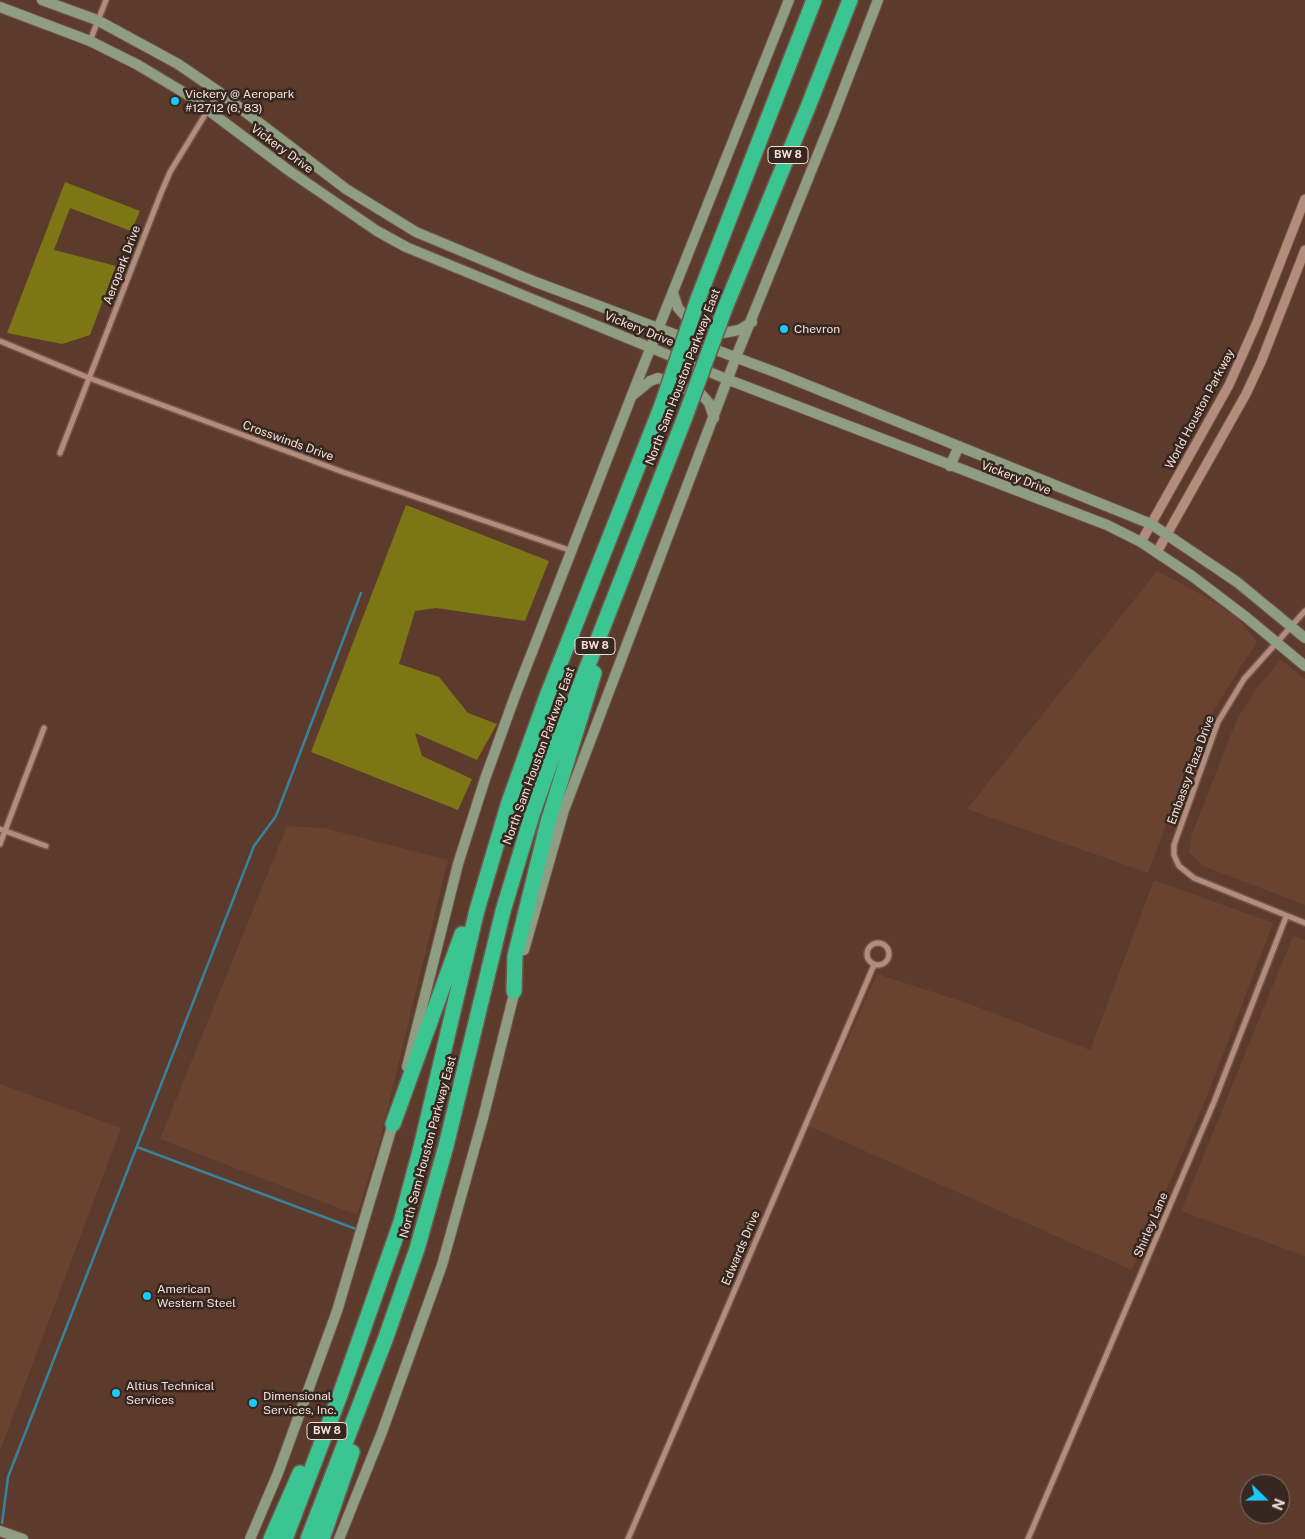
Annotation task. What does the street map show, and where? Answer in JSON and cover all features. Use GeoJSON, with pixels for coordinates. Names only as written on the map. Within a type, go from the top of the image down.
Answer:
{"type":"FeatureCollection","features":[{"type":"Feature","properties":{"kind":"highway","name":"North Sam Houston Parkway East"},"geometry":{"type":"LineString","coordinates":[[285,1539],[367,1323],[411,1185],[465,960],[499,833],[547,696],[662,405],[698,300],[812,0]]}},
{"type":"Feature","properties":{"kind":"highway","name":"North Sam Houston Parkway East"},"geometry":{"type":"LineString","coordinates":[[308,1539],[406,1282],[446,1146],[512,878],[554,752],[685,417],[725,308],[850,0]]}},
{"type":"Feature","properties":{"kind":"highway"},"geometry":{"type":"LineString","coordinates":[[514,991],[515,956],[548,822],[626,565]]}},
{"type":"Feature","properties":{"kind":"highway"},"geometry":{"type":"LineString","coordinates":[[393,1124],[499,833]]}},
{"type":"Feature","properties":{"kind":"highway"},"geometry":{"type":"LineString","coordinates":[[322,1539],[406,1282]]}},
{"type":"Feature","properties":{"kind":"highway"},"geometry":{"type":"LineString","coordinates":[[271,1539],[367,1323]]}},
{"type":"Feature","properties":{"kind":"main road","name":"Vickery Drive"},"geometry":{"type":"LineString","coordinates":[[42,0],[97,20],[178,64],[219,92],[346,189],[416,232],[533,281],[736,357],[1151,524],[1237,582],[1305,638]]}},
{"type":"Feature","properties":{"kind":"main road"},"geometry":{"type":"LineString","coordinates":[[250,1539],[278,1473],[338,1311],[393,1124],[458,862],[485,779],[515,696],[672,293],[789,0]]}},
{"type":"Feature","properties":{"kind":"main road"},"geometry":{"type":"LineString","coordinates":[[339,1539],[382,1432],[442,1265],[483,1118],[526,942],[564,810],[729,380],[736,357],[752,322],[878,0]]}},
{"type":"Feature","properties":{"kind":"main road","name":"Vickery Drive"},"geometry":{"type":"LineString","coordinates":[[0,7],[90,41],[138,65],[188,94],[288,170],[377,231],[406,246],[525,297],[729,380],[1107,526],[1141,542],[1199,582],[1305,666]]}},
{"type":"Feature","properties":{"kind":"main road"},"geometry":{"type":"LineString","coordinates":[[336,202],[346,189]]}},
{"type":"Feature","properties":{"kind":"main road"},"geometry":{"type":"LineString","coordinates":[[525,297],[533,281]]}},
{"type":"Feature","properties":{"kind":"main road"},"geometry":{"type":"LineString","coordinates":[[672,293],[678,308],[687,318],[723,333],[739,330],[752,322]]}},
{"type":"Feature","properties":{"kind":"main road"},"geometry":{"type":"LineString","coordinates":[[633,395],[650,381],[658,378],[702,395],[709,403],[714,418]]}},
{"type":"Feature","properties":{"kind":"main road"},"geometry":{"type":"LineString","coordinates":[[950,466],[959,446]]}},
{"type":"Feature","properties":{"kind":"main road"},"geometry":{"type":"LineString","coordinates":[[1057,508],[1064,489]]}},
{"type":"Feature","properties":{"kind":"main road"},"geometry":{"type":"LineString","coordinates":[[0,1530],[12,1537],[23,1539]]}},
{"type":"Feature","properties":{"kind":"street"},"geometry":{"type":"LineString","coordinates":[[90,41],[106,0]]}},
{"type":"Feature","properties":{"kind":"street","name":"Aeropark Drive"},"geometry":{"type":"LineString","coordinates":[[60,452],[170,172],[219,92]]}},
{"type":"Feature","properties":{"kind":"street","name":"World Houston Parkway"},"geometry":{"type":"LineString","coordinates":[[1141,542],[1232,378],[1259,317],[1305,199]]}},
{"type":"Feature","properties":{"kind":"street"},"geometry":{"type":"LineString","coordinates":[[1157,552],[1255,376],[1305,250]]}},
{"type":"Feature","properties":{"kind":"street"},"geometry":{"type":"LineString","coordinates":[[1259,317],[1276,324]]}},
{"type":"Feature","properties":{"kind":"street","name":"Crosswinds Drive"},"geometry":{"type":"LineString","coordinates":[[0,341],[89,378],[343,472],[572,551]]}},
{"type":"Feature","properties":{"kind":"street"},"geometry":{"type":"LineString","coordinates":[[1212,417],[1228,426]]}},
{"type":"Feature","properties":{"kind":"street","name":"Embassy Plaza Drive"},"geometry":{"type":"LineString","coordinates":[[1286,916],[1194,878],[1179,866],[1174,855],[1174,846],[1218,722],[1244,679],[1305,611]]}},
{"type":"Feature","properties":{"kind":"street"},"geometry":{"type":"LineString","coordinates":[[0,844],[3,830],[44,728]]}},
{"type":"Feature","properties":{"kind":"street"},"geometry":{"type":"LineString","coordinates":[[3,830],[46,846]]}},
{"type":"Feature","properties":{"kind":"street"},"geometry":{"type":"LineString","coordinates":[[1286,916],[1305,923]]}},
{"type":"Feature","properties":{"kind":"street","name":"Shirley Lane"},"geometry":{"type":"LineString","coordinates":[[1028,1539],[1210,1113],[1286,916]]}},
{"type":"Feature","properties":{"kind":"street","name":"Edwards Drive"},"geometry":{"type":"LineString","coordinates":[[881,944],[888,951],[888,958],[884,963],[874,965],[867,958],[868,951],[872,946],[881,944]]}},
{"type":"Feature","properties":{"kind":"street","name":"Edwards Drive"},"geometry":{"type":"LineString","coordinates":[[628,1539],[874,965]]}},
{"type":"Feature","properties":{"kind":"shaded area"},"geometry":{"type":"Polygon","coordinates":[[[65,182],[140,211],[131,231],[70,208],[54,250],[116,266],[90,335],[62,344],[7,333],[65,182]]]}},
{"type":"Feature","properties":{"kind":"shaded area"},"geometry":{"type":"Polygon","coordinates":[[[406,505],[549,561],[525,621],[436,608],[415,611],[399,664],[439,677],[468,713],[497,724],[477,760],[415,733],[422,756],[472,779],[458,810],[311,752],[406,505]]]}},
{"type":"Feature","properties":{"kind":"shaded area"},"geometry":{"type":"Polygon","coordinates":[[[1157,571],[1201,594],[1237,617],[1257,642],[1215,708],[1195,747],[1148,873],[967,809],[1157,571]]]}},
{"type":"Feature","properties":{"kind":"shaded area"},"geometry":{"type":"Polygon","coordinates":[[[1281,660],[1305,679],[1305,905],[1203,866],[1189,852],[1192,834],[1237,719],[1256,689],[1281,660]]]}},
{"type":"Feature","properties":{"kind":"shaded area"},"geometry":{"type":"Polygon","coordinates":[[[287,826],[324,828],[448,860],[379,1144],[357,1215],[160,1139],[287,826]]]}},
{"type":"Feature","properties":{"kind":"shaded area"},"geometry":{"type":"Polygon","coordinates":[[[1154,880],[1273,923],[1208,1094],[1132,1270],[809,1126],[877,974],[967,1003],[1090,1050],[1154,880]]]}},
{"type":"Feature","properties":{"kind":"shaded area"},"geometry":{"type":"Polygon","coordinates":[[[1293,936],[1305,940],[1305,1256],[1181,1211],[1293,936]]]}},
{"type":"Feature","properties":{"kind":"shaded area"},"geometry":{"type":"Polygon","coordinates":[[[0,1084],[121,1128],[0,1451],[0,1084]]]}},
{"type":"Feature","properties":{"kind":"waterway"},"geometry":{"type":"LineString","coordinates":[[2,1523],[8,1477],[254,846],[276,816],[361,593]]}},
{"type":"Feature","properties":{"kind":"waterway"},"geometry":{"type":"LineString","coordinates":[[137,1147],[356,1229]]}},
{"type":"Feature","properties":{"kind":"place","name":"Vickery @ Aeropark #12712 (6, 83)"},"geometry":{"type":"Point","coordinates":[175,101]}},
{"type":"Feature","properties":{"kind":"place","name":"Chevron"},"geometry":{"type":"Point","coordinates":[784,329]}},
{"type":"Feature","properties":{"kind":"place","name":"American Western Steel"},"geometry":{"type":"Point","coordinates":[147,1296]}},
{"type":"Feature","properties":{"kind":"place","name":"Altius Technical Services"},"geometry":{"type":"Point","coordinates":[116,1393]}},
{"type":"Feature","properties":{"kind":"place","name":"Dimensional Services, Inc."},"geometry":{"type":"Point","coordinates":[253,1403]}}]}
